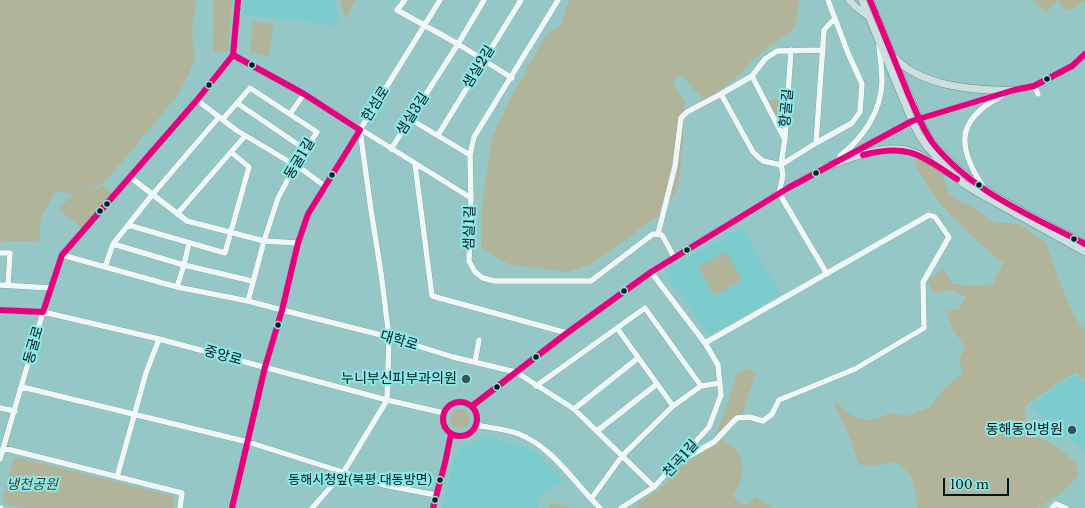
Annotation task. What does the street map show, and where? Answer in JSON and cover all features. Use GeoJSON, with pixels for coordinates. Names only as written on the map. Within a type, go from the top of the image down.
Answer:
{"type":"FeatureCollection","features":[{"type":"Feature","properties":{"kind":"main road"},"geometry":{"type":"LineString","coordinates":[[849,0],[868,16]]}},
{"type":"Feature","properties":{"kind":"main road"},"geometry":{"type":"LineString","coordinates":[[862,0],[919,135],[949,172],[964,184]]}},
{"type":"Feature","properties":{"kind":"main road"},"geometry":{"type":"LineString","coordinates":[[870,0],[919,119],[932,141],[961,172],[984,188],[1015,207],[1085,244]]}},
{"type":"Feature","properties":{"kind":"main road"},"geometry":{"type":"LineString","coordinates":[[892,55],[902,65],[911,71],[942,83],[990,91],[1014,90]]}},
{"type":"Feature","properties":{"kind":"main road"},"geometry":{"type":"LineString","coordinates":[[912,121],[919,119]]}},
{"type":"Feature","properties":{"kind":"main road"},"geometry":{"type":"LineString","coordinates":[[827,166],[876,151],[903,149],[923,156],[964,184],[1013,213],[1085,252]]}},
{"type":"Feature","properties":{"kind":"street"},"geometry":{"type":"LineString","coordinates":[[238,0],[233,55],[304,94],[391,149]]}},
{"type":"Feature","properties":{"kind":"street"},"geometry":{"type":"LineString","coordinates":[[405,0],[397,10],[458,44],[512,78]]}},
{"type":"Feature","properties":{"kind":"street","name":"한섬로"},"geometry":{"type":"LineString","coordinates":[[232,508],[265,367],[282,310],[298,243],[308,214],[440,0]]}},
{"type":"Feature","properties":{"kind":"street","name":"샘실3길"},"geometry":{"type":"LineString","coordinates":[[471,198],[391,149],[458,44],[484,0]]}},
{"type":"Feature","properties":{"kind":"street","name":"샘실2길"},"geometry":{"type":"LineString","coordinates":[[438,135],[483,60],[522,0]]}},
{"type":"Feature","properties":{"kind":"street","name":"샘실1길"},"geometry":{"type":"LineString","coordinates":[[558,0],[512,78],[474,137],[470,154],[471,198],[469,261],[475,272],[483,278],[495,281],[592,281],[653,234],[658,234]]}},
{"type":"Feature","properties":{"kind":"street"},"geometry":{"type":"LineString","coordinates":[[721,94],[753,152],[763,161],[781,165],[852,123],[860,112],[862,84],[848,53],[828,0]]}},
{"type":"Feature","properties":{"kind":"street"},"geometry":{"type":"LineString","coordinates":[[816,143],[824,30],[835,18]]}},
{"type":"Feature","properties":{"kind":"street"},"geometry":{"type":"LineString","coordinates":[[827,166],[850,148],[864,133],[873,117],[880,99],[882,82],[878,40]]}},
{"type":"Feature","properties":{"kind":"street"},"geometry":{"type":"LineString","coordinates":[[674,257],[662,235],[658,234],[675,166],[681,118],[687,112],[752,76],[765,60],[777,52],[792,50],[823,50]]}},
{"type":"Feature","properties":{"kind":"street","name":"항골길"},"geometry":{"type":"LineString","coordinates":[[779,193],[783,175],[781,165],[792,50]]}},
{"type":"Feature","properties":{"kind":"street"},"geometry":{"type":"LineString","coordinates":[[919,119],[1014,90],[1034,86],[1072,66],[1085,54]]}},
{"type":"Feature","properties":{"kind":"street","name":"동굴로"},"geometry":{"type":"LineString","coordinates":[[0,458],[43,312],[62,255],[197,100],[233,55]]}},
{"type":"Feature","properties":{"kind":"street"},"geometry":{"type":"LineString","coordinates":[[752,76],[784,138]]}},
{"type":"Feature","properties":{"kind":"street"},"geometry":{"type":"LineString","coordinates":[[1034,86],[1038,94]]}},
{"type":"Feature","properties":{"kind":"street","name":"동굴1길"},"geometry":{"type":"LineString","coordinates":[[105,267],[113,244],[152,195],[250,88],[317,132],[295,166],[278,198],[252,281],[248,301]]}},
{"type":"Feature","properties":{"kind":"street"},"geometry":{"type":"LineString","coordinates":[[984,188],[968,161],[965,148],[965,136],[968,126],[975,115],[983,107],[1014,90]]}},
{"type":"Feature","properties":{"kind":"street"},"geometry":{"type":"LineString","coordinates":[[290,114],[304,94]]}},
{"type":"Feature","properties":{"kind":"street"},"geometry":{"type":"LineString","coordinates":[[197,100],[236,130],[326,186]]}},
{"type":"Feature","properties":{"kind":"street"},"geometry":{"type":"LineString","coordinates":[[237,103],[306,150]]}},
{"type":"Feature","properties":{"kind":"street"},"geometry":{"type":"LineString","coordinates":[[410,119],[470,154]]}},
{"type":"Feature","properties":{"kind":"street"},"geometry":{"type":"LineString","coordinates":[[472,406],[567,333],[674,257],[779,193],[912,121]]}},
{"type":"Feature","properties":{"kind":"street"},"geometry":{"type":"LineString","coordinates":[[312,508],[343,473],[387,400],[389,337],[360,130]]}},
{"type":"Feature","properties":{"kind":"street"},"geometry":{"type":"LineString","coordinates":[[177,214],[245,136]]}},
{"type":"Feature","properties":{"kind":"street"},"geometry":{"type":"LineString","coordinates":[[128,225],[225,253],[249,167],[231,152]]}},
{"type":"Feature","properties":{"kind":"street"},"geometry":{"type":"LineString","coordinates":[[415,164],[432,296],[567,333]]}},
{"type":"Feature","properties":{"kind":"street"},"geometry":{"type":"LineString","coordinates":[[130,177],[187,222],[264,241],[298,243]]}},
{"type":"Feature","properties":{"kind":"street"},"geometry":{"type":"LineString","coordinates":[[779,193],[827,274]]}},
{"type":"Feature","properties":{"kind":"street"},"geometry":{"type":"LineString","coordinates":[[678,462],[714,442],[737,418],[749,417],[763,421],[772,414],[779,400],[855,369],[924,328],[923,282],[949,237],[934,217],[929,215],[705,343]]}},
{"type":"Feature","properties":{"kind":"street"},"geometry":{"type":"LineString","coordinates":[[177,288],[189,243]]}},
{"type":"Feature","properties":{"kind":"street"},"geometry":{"type":"LineString","coordinates":[[113,244],[184,266],[252,281]]}},
{"type":"Feature","properties":{"kind":"street"},"geometry":{"type":"LineString","coordinates":[[0,253],[10,253],[8,285]]}},
{"type":"Feature","properties":{"kind":"street","name":"대학로"},"geometry":{"type":"LineString","coordinates":[[62,255],[177,288],[248,301],[389,337],[453,357],[516,372]]}},
{"type":"Feature","properties":{"kind":"street"},"geometry":{"type":"LineString","coordinates":[[591,499],[622,456],[673,406],[701,386],[720,382],[718,365],[705,343],[651,272]]}},
{"type":"Feature","properties":{"kind":"street"},"geometry":{"type":"LineString","coordinates":[[0,285],[51,288]]}},
{"type":"Feature","properties":{"kind":"street"},"geometry":{"type":"LineString","coordinates":[[536,386],[645,308],[701,386]]}},
{"type":"Feature","properties":{"kind":"street","name":"중앙로"},"geometry":{"type":"LineString","coordinates":[[0,310],[43,312],[159,339],[387,400],[444,413]]}},
{"type":"Feature","properties":{"kind":"street"},"geometry":{"type":"LineString","coordinates":[[617,328],[673,406]]}},
{"type":"Feature","properties":{"kind":"street"},"geometry":{"type":"LineString","coordinates":[[117,476],[146,373],[159,339]]}},
{"type":"Feature","properties":{"kind":"street"},"geometry":{"type":"LineString","coordinates":[[476,362],[479,340]]}},
{"type":"Feature","properties":{"kind":"street"},"geometry":{"type":"LineString","coordinates":[[574,409],[638,358]]}},
{"type":"Feature","properties":{"kind":"street"},"geometry":{"type":"LineString","coordinates":[[516,372],[574,409],[654,488]]}},
{"type":"Feature","properties":{"kind":"street","name":"천곡1길"},"geometry":{"type":"LineString","coordinates":[[621,508],[654,488],[709,427],[721,395],[720,382]]}},
{"type":"Feature","properties":{"kind":"street"},"geometry":{"type":"LineString","coordinates":[[597,431],[658,384]]}},
{"type":"Feature","properties":{"kind":"street"},"geometry":{"type":"LineString","coordinates":[[22,387],[248,442],[384,485],[436,495]]}},
{"type":"Feature","properties":{"kind":"street"},"geometry":{"type":"LineString","coordinates":[[457,402],[464,402],[472,406],[477,415],[476,425],[473,430],[465,435],[457,436],[451,434],[445,427],[443,421],[444,413],[448,407],[457,402]]}},
{"type":"Feature","properties":{"kind":"street"},"geometry":{"type":"LineString","coordinates":[[0,408],[15,411]]}},
{"type":"Feature","properties":{"kind":"street"},"geometry":{"type":"LineString","coordinates":[[476,425],[518,434],[537,444],[554,457],[600,508]]}},
{"type":"Feature","properties":{"kind":"street"},"geometry":{"type":"LineString","coordinates":[[432,508],[451,434]]}},
{"type":"Feature","properties":{"kind":"street"},"geometry":{"type":"LineString","coordinates":[[3,448],[182,493],[180,508]]}},
{"type":"Feature","properties":{"kind":"street"},"geometry":{"type":"LineString","coordinates":[[1052,508],[1056,504],[1066,508]]}},
{"type":"Feature","properties":{"kind":"shaded area"},"geometry":{"type":"Polygon","coordinates":[[[245,0],[335,0],[338,26],[243,14],[245,0]]]}},
{"type":"Feature","properties":{"kind":"shaded area"},"geometry":{"type":"Polygon","coordinates":[[[742,227],[781,294],[709,336],[664,271],[742,227]]]}},
{"type":"Feature","properties":{"kind":"shaded area","name":"동해동인병원"},"geometry":{"type":"Polygon","coordinates":[[[1075,375],[1085,385],[1085,451],[1035,409],[1029,407],[1044,395],[1075,375]]]}},
{"type":"Feature","properties":{"kind":"shaded area"},"geometry":{"type":"Polygon","coordinates":[[[488,436],[534,450],[564,481],[542,494],[537,508],[442,508],[454,457],[463,445],[488,436]]]}},
{"type":"Feature","properties":{"kind":"green space"},"geometry":{"type":"Polygon","coordinates":[[[0,0],[196,0],[196,3],[192,31],[195,59],[185,82],[174,100],[103,184],[76,195],[104,186],[114,195],[84,230],[58,209],[69,198],[75,195],[56,191],[41,217],[39,241],[1,241],[0,246],[0,0]]]}},
{"type":"Feature","properties":{"kind":"green space"},"geometry":{"type":"Polygon","coordinates":[[[214,0],[232,0],[228,51],[213,53],[214,0]]]}},
{"type":"Feature","properties":{"kind":"green space"},"geometry":{"type":"Polygon","coordinates":[[[355,0],[346,19],[340,1],[355,0]]]}},
{"type":"Feature","properties":{"kind":"green space"},"geometry":{"type":"Polygon","coordinates":[[[569,0],[800,0],[795,28],[753,59],[743,72],[704,102],[682,74],[673,84],[685,102],[678,187],[664,212],[591,264],[569,272],[510,265],[481,248],[482,205],[492,137],[508,103],[546,35],[562,23],[569,0]]]}},
{"type":"Feature","properties":{"kind":"green space"},"geometry":{"type":"Polygon","coordinates":[[[1033,0],[1058,0],[1046,13],[1033,0]]]}},
{"type":"Feature","properties":{"kind":"green space"},"geometry":{"type":"Polygon","coordinates":[[[1058,0],[1085,1],[1071,10],[1063,9],[1058,0]]]}},
{"type":"Feature","properties":{"kind":"green space"},"geometry":{"type":"Polygon","coordinates":[[[253,22],[274,24],[269,57],[250,52],[253,22]]]}},
{"type":"Feature","properties":{"kind":"green space"},"geometry":{"type":"Polygon","coordinates":[[[785,99],[783,129],[768,101],[785,99]]]}},
{"type":"Feature","properties":{"kind":"green space"},"geometry":{"type":"Polygon","coordinates":[[[923,154],[940,171],[950,195],[981,212],[991,222],[1019,224],[1046,243],[1072,312],[1085,332],[1085,380],[1076,372],[1026,405],[1025,424],[1042,439],[1058,447],[1075,462],[1079,475],[1062,493],[1038,508],[917,508],[915,488],[911,477],[897,462],[876,466],[859,465],[848,433],[834,404],[837,402],[851,415],[856,418],[866,420],[880,418],[889,413],[907,416],[930,407],[945,388],[963,373],[959,359],[965,347],[952,328],[946,312],[960,308],[966,297],[950,290],[933,293],[928,281],[943,269],[952,284],[979,286],[993,284],[1003,263],[964,229],[938,201],[926,184],[914,162],[923,154]]]}},
{"type":"Feature","properties":{"kind":"green space"},"geometry":{"type":"Polygon","coordinates":[[[726,252],[742,280],[714,296],[698,267],[726,252]]]}},
{"type":"Feature","properties":{"kind":"green space"},"geometry":{"type":"Polygon","coordinates":[[[749,369],[756,374],[742,415],[721,437],[733,447],[741,458],[741,478],[733,496],[740,503],[748,505],[755,497],[774,508],[633,508],[663,486],[681,463],[703,453],[713,440],[723,417],[738,372],[749,369]]]}},
{"type":"Feature","properties":{"kind":"green space"},"geometry":{"type":"Polygon","coordinates":[[[460,409],[467,412],[470,419],[467,426],[460,429],[453,426],[450,419],[453,412],[460,409]]]}},
{"type":"Feature","properties":{"kind":"green space","name":"냉천공원"},"geometry":{"type":"Polygon","coordinates":[[[14,457],[174,496],[174,508],[23,508],[2,503],[14,457]]]}},
{"type":"Feature","properties":{"kind":"green space"},"geometry":{"type":"Polygon","coordinates":[[[551,503],[576,508],[548,508],[551,503]]]}},
{"type":"Feature","properties":{"kind":"transit line"},"geometry":{"type":"LineString","coordinates":[[0,310],[43,312],[62,255],[197,100],[233,55],[238,0]]}},
{"type":"Feature","properties":{"kind":"transit line"},"geometry":{"type":"LineString","coordinates":[[870,0],[909,96],[922,125],[932,142],[964,175],[983,188],[1023,212],[1085,244]]}},
{"type":"Feature","properties":{"kind":"transit line"},"geometry":{"type":"LineString","coordinates":[[472,406],[567,333],[651,272],[788,188],[912,121],[1014,90],[1034,86],[1072,66],[1085,54]]}},
{"type":"Feature","properties":{"kind":"transit line"},"geometry":{"type":"LineString","coordinates":[[232,508],[265,367],[282,310],[298,243],[308,214],[360,130],[304,94],[233,55]]}},
{"type":"Feature","properties":{"kind":"transit line"},"geometry":{"type":"LineString","coordinates":[[863,155],[892,150],[903,151],[933,163],[957,179]]}},
{"type":"Feature","properties":{"kind":"transit line"},"geometry":{"type":"LineString","coordinates":[[457,402],[463,402],[467,403],[474,409],[477,419],[476,426],[470,433],[463,436],[457,436],[453,435],[446,429],[443,422],[443,416],[444,412],[450,405],[457,402]]}},
{"type":"Feature","properties":{"kind":"transit line"},"geometry":{"type":"LineString","coordinates":[[433,508],[451,434]]}},
{"type":"Feature","properties":{"kind":"place","name":"누니부신피부과의원"},"geometry":{"type":"Point","coordinates":[466,379]}},
{"type":"Feature","properties":{"kind":"place","name":"동해동인병원"},"geometry":{"type":"Point","coordinates":[1072,430]}},
{"type":"Feature","properties":{"kind":"place","name":"동해시청앞(북평.대동방면)"},"geometry":{"type":"Point","coordinates":[440,480]}}]}
